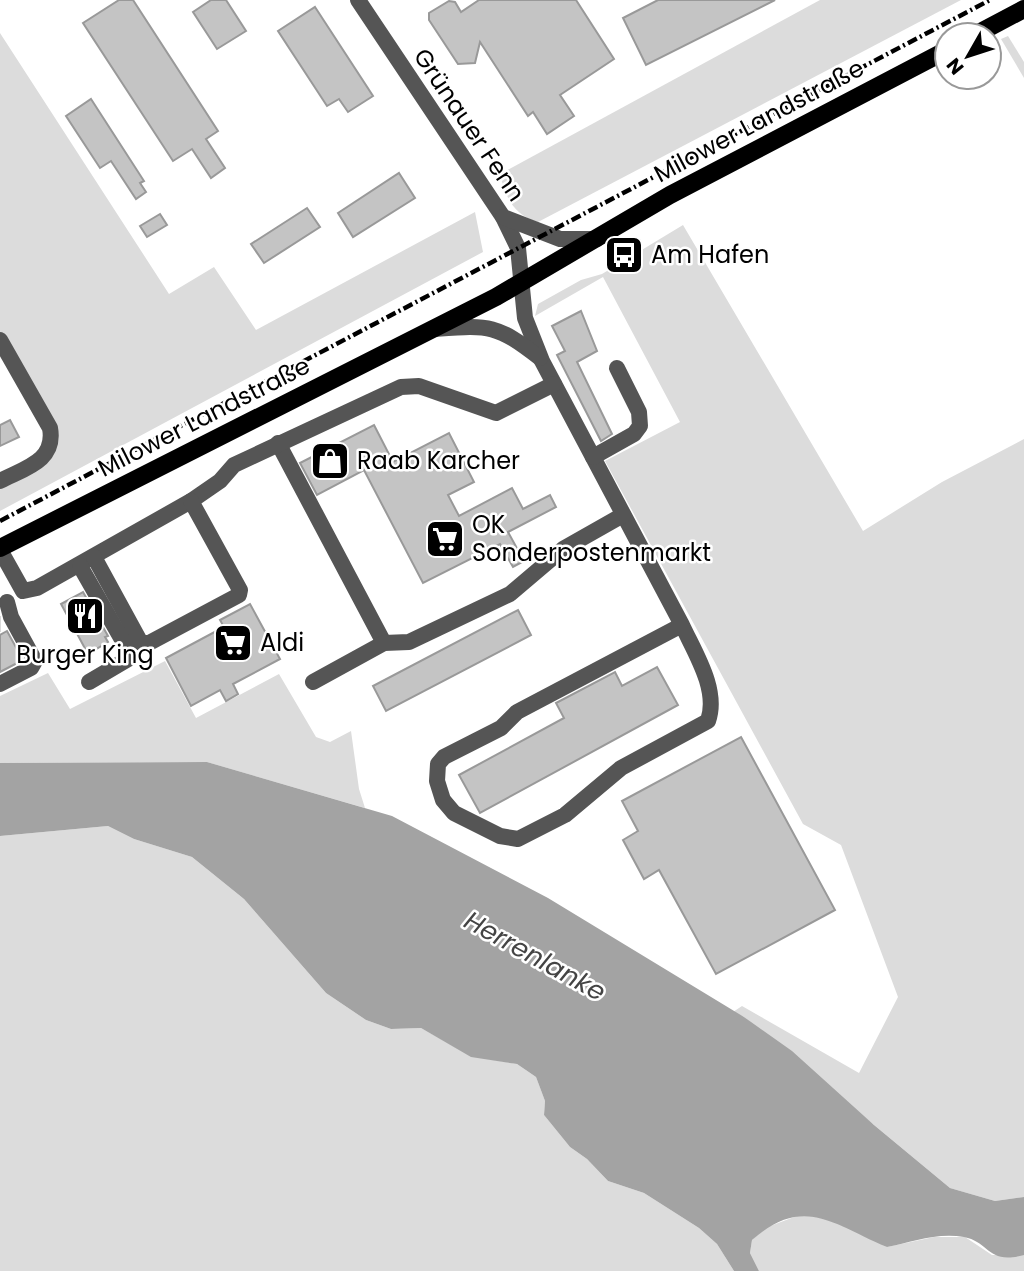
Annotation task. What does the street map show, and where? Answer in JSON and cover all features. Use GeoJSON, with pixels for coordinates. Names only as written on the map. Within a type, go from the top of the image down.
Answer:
{"type":"FeatureCollection","features":[{"type":"Feature","properties":{"kind":"main road"},"geometry":{"type":"LineString","coordinates":[[1001,21],[1024,9]]}},
{"type":"Feature","properties":{"kind":"main road","name":"Milower Landstraße"},"geometry":{"type":"LineString","coordinates":[[0,549],[520,284],[670,195],[933,57]]}},
{"type":"Feature","properties":{"kind":"street","name":"Grünauer Fenn"},"geometry":{"type":"LineString","coordinates":[[358,0],[503,217],[518,248],[520,284]]}},
{"type":"Feature","properties":{"kind":"street"},"geometry":{"type":"LineString","coordinates":[[503,217],[560,239],[597,239]]}},
{"type":"Feature","properties":{"kind":"street"},"geometry":{"type":"LineString","coordinates":[[520,284],[525,318],[542,361],[682,625],[703,670],[713,707],[708,721],[621,768],[565,815],[518,839],[500,836],[454,813],[443,800],[437,782],[438,764],[444,757],[501,728],[517,712],[682,625]]}},
{"type":"Feature","properties":{"kind":"street","name":"Milower Landstraße"},"geometry":{"type":"LineString","coordinates":[[429,329],[475,326],[506,332],[542,361]]}},
{"type":"Feature","properties":{"kind":"street"},"geometry":{"type":"LineString","coordinates":[[0,340],[50,428],[52,441],[49,451],[42,459],[0,481]]}},
{"type":"Feature","properties":{"kind":"street"},"geometry":{"type":"LineString","coordinates":[[593,457],[634,434],[640,426],[639,412],[617,368]]}},
{"type":"Feature","properties":{"kind":"street"},"geometry":{"type":"LineString","coordinates":[[0,684],[31,668],[35,661],[5,612],[23,591],[48,583],[191,501],[220,481],[234,465],[401,387],[419,386],[495,413],[554,384]]}},
{"type":"Feature","properties":{"kind":"street"},"geometry":{"type":"LineString","coordinates":[[278,443],[384,643]]}},
{"type":"Feature","properties":{"kind":"street"},"geometry":{"type":"LineString","coordinates":[[87,561],[141,643],[149,643],[239,595],[240,590],[191,501]]}},
{"type":"Feature","properties":{"kind":"street"},"geometry":{"type":"LineString","coordinates":[[313,682],[384,643],[409,642],[510,594],[563,549],[623,515]]}},
{"type":"Feature","properties":{"kind":"street","name":"Milower Landstraße"},"geometry":{"type":"LineString","coordinates":[[0,549],[23,591]]}},
{"type":"Feature","properties":{"kind":"street"},"geometry":{"type":"LineString","coordinates":[[87,561],[128,650],[128,659],[123,664],[89,682]]}},
{"type":"Feature","properties":{"kind":"shaded area"},"geometry":{"type":"Polygon","coordinates":[[[820,0],[961,0],[538,222],[516,210],[500,174],[820,0]]]}},
{"type":"Feature","properties":{"kind":"shaded area"},"geometry":{"type":"Polygon","coordinates":[[[0,33],[169,294],[214,267],[256,330],[475,212],[483,252],[0,511],[0,487],[54,452],[10,345],[0,332],[0,33]]]}},
{"type":"Feature","properties":{"kind":"shaded area"},"geometry":{"type":"Polygon","coordinates":[[[1008,36],[1024,62],[1024,78],[1003,42],[1003,38],[1008,36]]]}},
{"type":"Feature","properties":{"kind":"shaded area"},"geometry":{"type":"Polygon","coordinates":[[[683,225],[863,531],[942,482],[1024,439],[1024,1197],[995,1201],[950,1188],[744,1017],[733,1012],[742,1006],[859,1073],[898,997],[841,845],[803,824],[605,461],[680,422],[603,277],[535,316],[538,304],[581,280],[602,274],[683,225]]]}},
{"type":"Feature","properties":{"kind":"shaded area"},"geometry":{"type":"Polygon","coordinates":[[[165,661],[196,718],[279,674],[316,737],[330,742],[351,731],[359,789],[365,808],[207,762],[0,763],[0,696],[48,673],[70,709],[165,661]]]}},
{"type":"Feature","properties":{"kind":"shaded area"},"geometry":{"type":"Polygon","coordinates":[[[108,826],[134,839],[192,857],[244,899],[326,993],[366,1020],[391,1029],[421,1028],[471,1056],[517,1064],[536,1077],[545,1101],[544,1115],[570,1147],[587,1159],[608,1181],[644,1193],[699,1228],[717,1244],[734,1271],[0,1271],[0,836],[108,826]]]}},
{"type":"Feature","properties":{"kind":"shaded area"},"geometry":{"type":"Polygon","coordinates":[[[802,1214],[842,1223],[887,1247],[934,1237],[965,1237],[992,1255],[1024,1255],[1024,1271],[759,1271],[750,1253],[752,1240],[765,1228],[802,1214]]]}},
{"type":"Feature","properties":{"kind":"water","name":"Herrenlanke"},"geometry":{"type":"Polygon","coordinates":[[[207,762],[392,816],[548,898],[744,1017],[792,1051],[874,1125],[950,1188],[995,1201],[1024,1197],[1024,1255],[1003,1257],[973,1240],[954,1236],[925,1238],[887,1247],[835,1223],[804,1216],[771,1226],[752,1240],[750,1253],[759,1271],[734,1271],[717,1244],[699,1228],[644,1193],[608,1181],[587,1159],[570,1147],[544,1115],[545,1101],[536,1077],[517,1064],[471,1057],[421,1028],[391,1029],[366,1020],[326,993],[244,899],[192,857],[134,839],[108,826],[0,836],[0,763],[207,762]]]}},
{"type":"Feature","properties":{"kind":"building"},"geometry":{"type":"Polygon","coordinates":[[[119,0],[133,0],[218,131],[206,139],[225,168],[211,178],[192,149],[173,161],[83,23],[119,0]]]}},
{"type":"Feature","properties":{"kind":"building"},"geometry":{"type":"Polygon","coordinates":[[[211,0],[226,0],[246,31],[217,49],[193,12],[211,0]]]}},
{"type":"Feature","properties":{"kind":"building"},"geometry":{"type":"Polygon","coordinates":[[[479,0],[576,0],[614,59],[560,95],[574,116],[547,134],[533,112],[528,116],[480,42],[475,63],[458,64],[429,20],[429,13],[449,1],[455,2],[461,12],[479,0]]]}},
{"type":"Feature","properties":{"kind":"building"},"geometry":{"type":"Polygon","coordinates":[[[658,0],[775,0],[646,65],[623,18],[658,0]]]}},
{"type":"Feature","properties":{"kind":"building"},"geometry":{"type":"Polygon","coordinates":[[[315,7],[373,96],[348,112],[339,99],[327,106],[278,31],[315,7]]]}},
{"type":"Feature","properties":{"kind":"building"},"geometry":{"type":"Polygon","coordinates":[[[91,99],[144,181],[140,183],[146,192],[136,199],[111,161],[100,168],[66,116],[91,99]]]}},
{"type":"Feature","properties":{"kind":"building"},"geometry":{"type":"Polygon","coordinates":[[[399,173],[415,198],[353,237],[338,213],[399,173]]]}},
{"type":"Feature","properties":{"kind":"building"},"geometry":{"type":"Polygon","coordinates":[[[307,208],[320,227],[264,263],[251,244],[307,208]]]}},
{"type":"Feature","properties":{"kind":"building"},"geometry":{"type":"Polygon","coordinates":[[[160,214],[167,225],[147,237],[140,226],[160,214]]]}},
{"type":"Feature","properties":{"kind":"building"},"geometry":{"type":"Polygon","coordinates":[[[581,311],[597,351],[577,362],[612,434],[601,441],[557,355],[565,351],[552,326],[581,311]]]}},
{"type":"Feature","properties":{"kind":"building"},"geometry":{"type":"Polygon","coordinates":[[[10,420],[19,437],[0,446],[0,425],[10,420]]]}},
{"type":"Feature","properties":{"kind":"building"},"geometry":{"type":"Polygon","coordinates":[[[374,425],[393,462],[449,433],[474,482],[448,495],[459,516],[512,488],[523,509],[550,495],[556,507],[508,532],[524,561],[513,567],[500,544],[423,583],[364,470],[317,495],[300,463],[374,425]]]}},
{"type":"Feature","properties":{"kind":"building","name":"Burger King"},"geometry":{"type":"Polygon","coordinates":[[[83,592],[108,636],[105,637],[108,642],[88,654],[61,604],[83,592]]]}},
{"type":"Feature","properties":{"kind":"building","name":"Aldi"},"geometry":{"type":"Polygon","coordinates":[[[250,604],[280,659],[233,684],[238,694],[226,701],[220,690],[191,706],[166,658],[224,627],[220,620],[250,604]]]}},
{"type":"Feature","properties":{"kind":"building"},"geometry":{"type":"Polygon","coordinates":[[[518,610],[531,635],[386,711],[373,686],[518,610]]]}},
{"type":"Feature","properties":{"kind":"building"},"geometry":{"type":"Polygon","coordinates":[[[7,631],[23,660],[0,672],[0,635],[7,631]]]}},
{"type":"Feature","properties":{"kind":"building"},"geometry":{"type":"Polygon","coordinates":[[[657,667],[678,705],[480,813],[459,775],[564,718],[556,703],[615,672],[622,686],[657,667]]]}},
{"type":"Feature","properties":{"kind":"building"},"geometry":{"type":"Polygon","coordinates":[[[741,737],[835,910],[716,974],[659,870],[644,879],[623,840],[638,831],[622,801],[741,737]]]}},
{"type":"Feature","properties":{"kind":"railway"},"geometry":{"type":"LineString","coordinates":[[0,521],[990,0]]}},
{"type":"Feature","properties":{"kind":"place","name":"Am Hafen"},"geometry":{"type":"Point","coordinates":[624,255]}},
{"type":"Feature","properties":{"kind":"place","name":"Raab Karcher"},"geometry":{"type":"Point","coordinates":[330,461]}},
{"type":"Feature","properties":{"kind":"place","name":"OK Sonderpostenmarkt"},"geometry":{"type":"Point","coordinates":[445,539]}},
{"type":"Feature","properties":{"kind":"place","name":"Burger King"},"geometry":{"type":"Point","coordinates":[85,616]}},
{"type":"Feature","properties":{"kind":"place","name":"Aldi"},"geometry":{"type":"Point","coordinates":[233,643]}}]}
